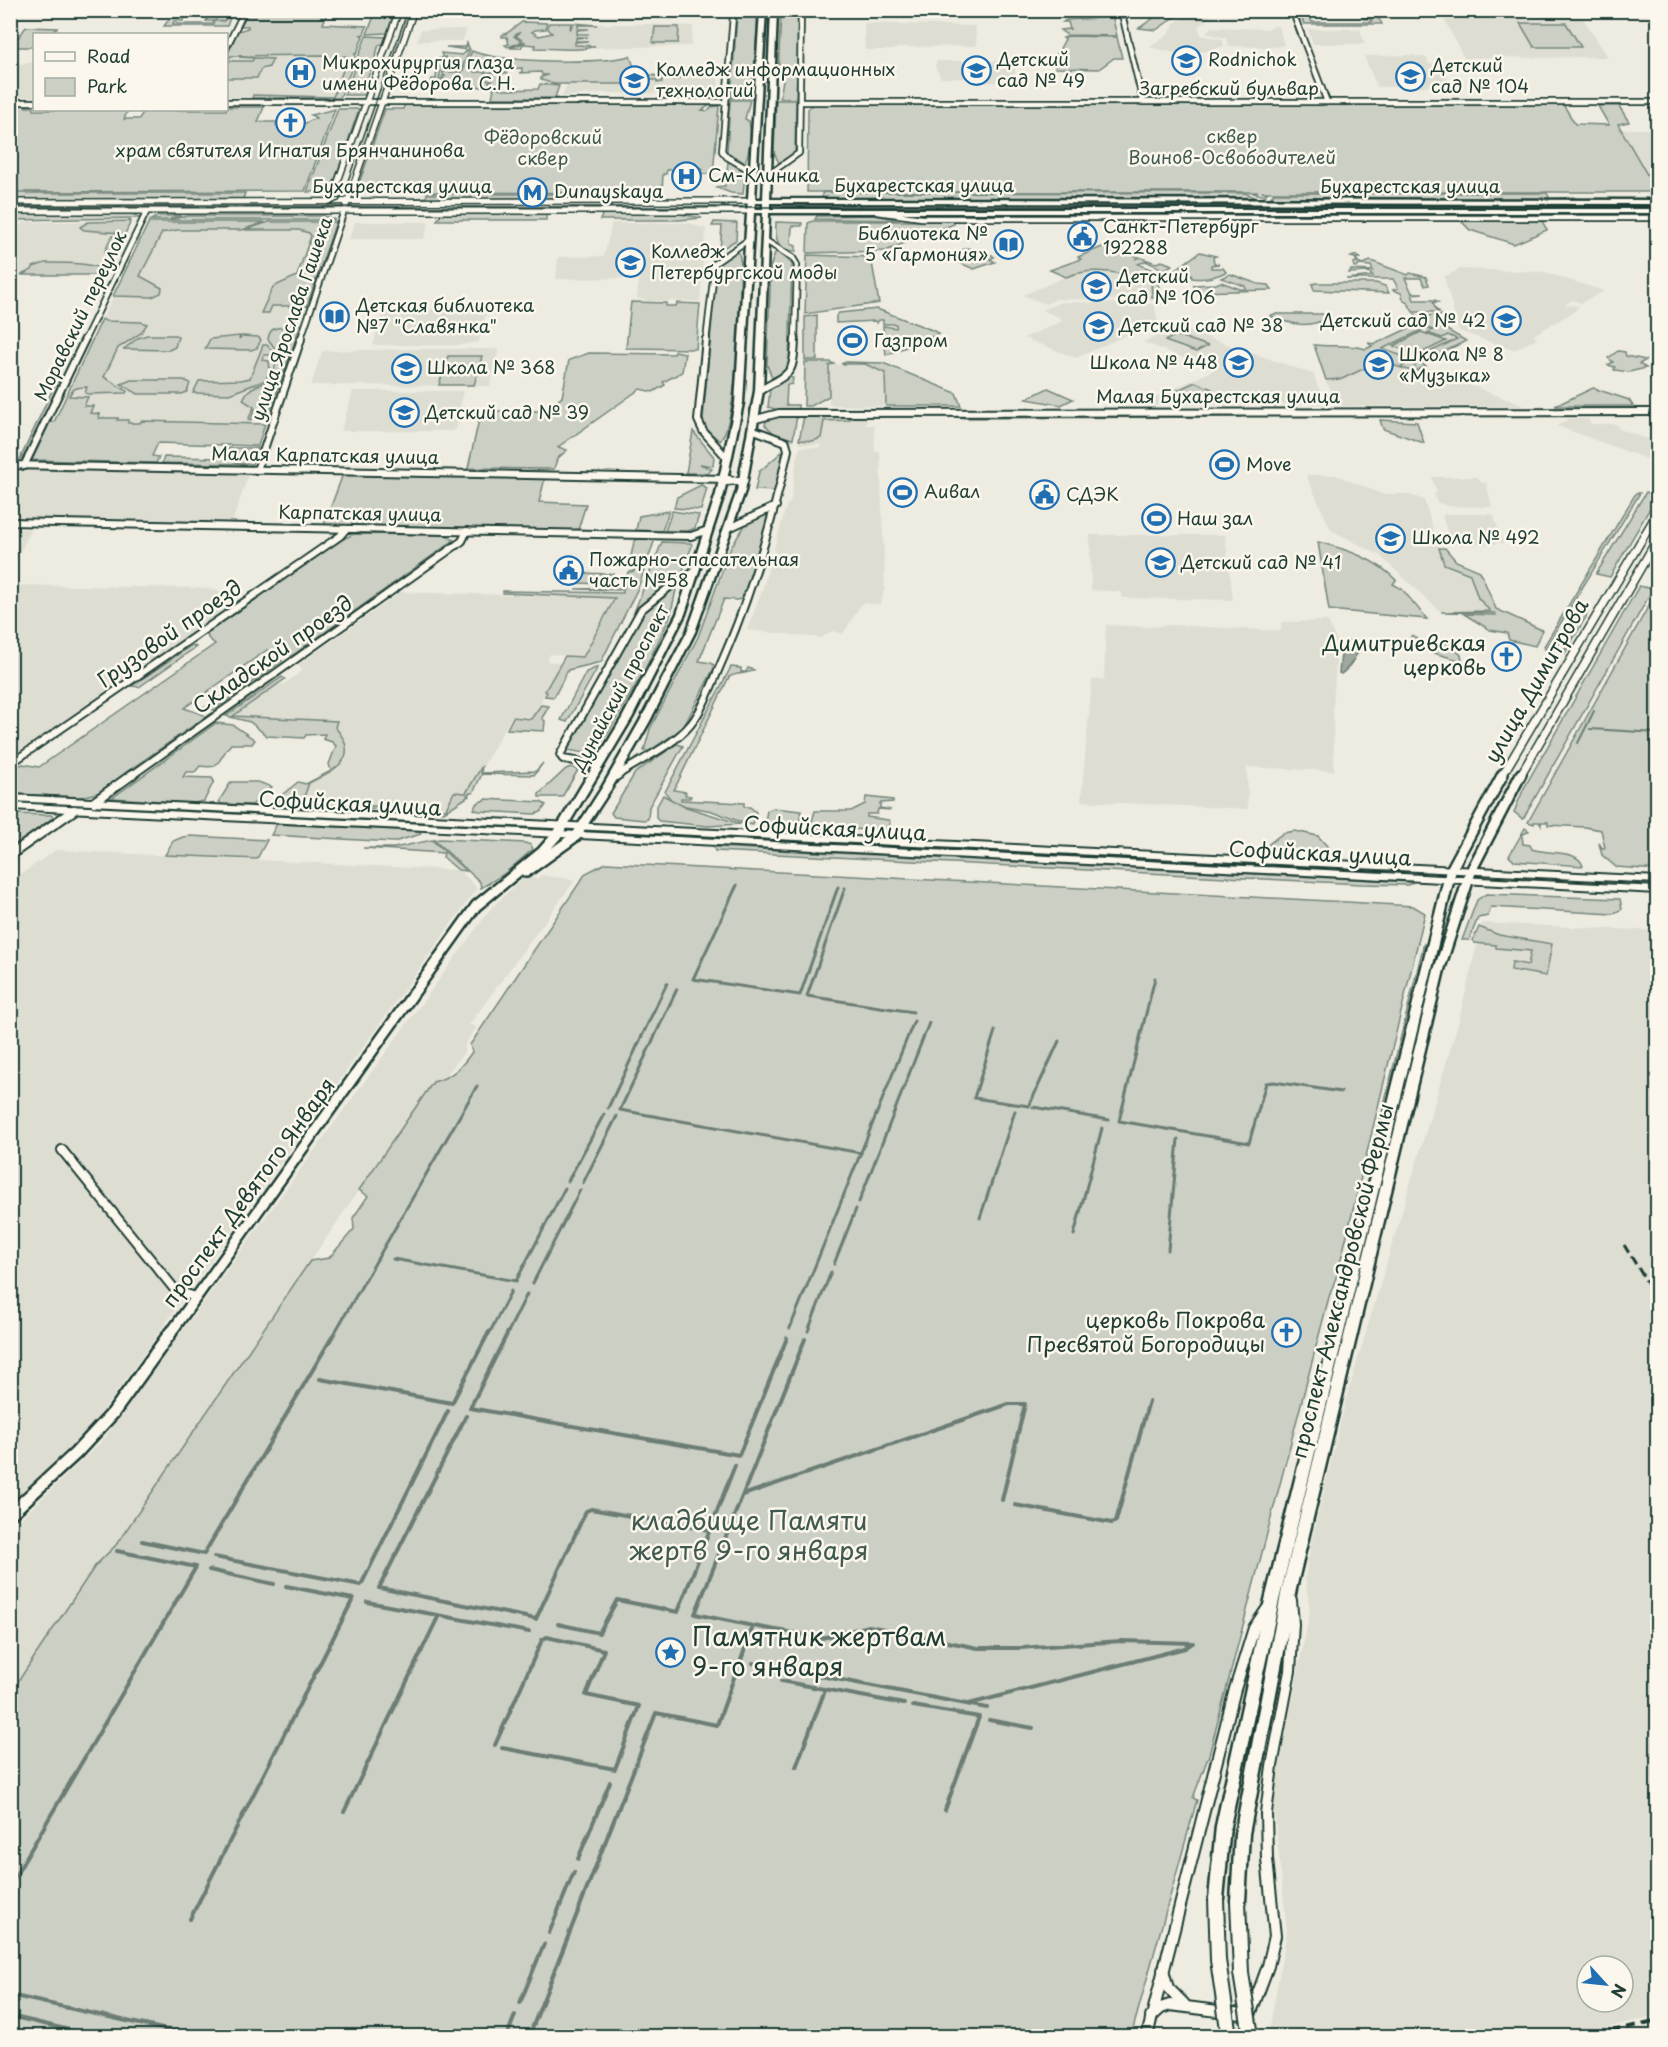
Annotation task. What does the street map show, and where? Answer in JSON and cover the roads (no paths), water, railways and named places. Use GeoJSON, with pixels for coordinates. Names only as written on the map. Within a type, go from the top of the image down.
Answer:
{"type":"FeatureCollection","features":[{"type":"Feature","properties":{"kind":"main road","name":"Дунайский проспект"},"geometry":{"type":"LineString","coordinates":[[560,830],[656,666],[681,614],[723,480],[740,403],[763,10]]}},
{"type":"Feature","properties":{"kind":"main road","name":"Дунайский проспект"},"geometry":{"type":"LineString","coordinates":[[579,831],[613,778],[691,632],[729,528],[744,480],[756,418],[762,408],[759,391],[774,10]]}},
{"type":"Feature","properties":{"kind":"main road","name":"Бухарестская улица"},"geometry":{"type":"LineString","coordinates":[[751,201],[1658,202]]}},
{"type":"Feature","properties":{"kind":"main road","name":"Бухарестская улица"},"geometry":{"type":"LineString","coordinates":[[750,211],[1658,211]]}},
{"type":"Feature","properties":{"kind":"main road","name":"Софийская улица"},"geometry":{"type":"LineString","coordinates":[[10,798],[560,830],[1469,876],[1658,890]]}},
{"type":"Feature","properties":{"kind":"main road","name":"Софийская улица"},"geometry":{"type":"LineString","coordinates":[[10,806],[560,830]]}},
{"type":"Feature","properties":{"kind":"main road","name":"проспект Александровской Фермы"},"geometry":{"type":"LineString","coordinates":[[1229,2037],[1218,1960],[1216,1899],[1223,1826],[1272,1600],[1450,875]]}},
{"type":"Feature","properties":{"kind":"main road","name":"Софийская улица"},"geometry":{"type":"LineString","coordinates":[[1469,876],[1658,880]]}},
{"type":"Feature","properties":{"kind":"main road","name":"проспект Александровской Фермы"},"geometry":{"type":"LineString","coordinates":[[1251,2037],[1241,1972],[1238,1901],[1242,1834],[1271,1694],[1289,1589],[1439,970],[1469,876]]}},
{"type":"Feature","properties":{"kind":"street"},"geometry":{"type":"LineString","coordinates":[[228,44],[245,10]]}},
{"type":"Feature","properties":{"kind":"street","name":"улица Ярослава Гашека"},"geometry":{"type":"LineString","coordinates":[[344,211],[331,201],[399,10]]}},
{"type":"Feature","properties":{"kind":"street","name":"улица Ярослава Гашека"},"geometry":{"type":"LineString","coordinates":[[257,470],[414,10]]}},
{"type":"Feature","properties":{"kind":"street"},"geometry":{"type":"LineString","coordinates":[[738,10],[733,16],[722,152],[753,172]]}},
{"type":"Feature","properties":{"kind":"street"},"geometry":{"type":"LineString","coordinates":[[768,175],[799,153],[803,12],[801,10]]}},
{"type":"Feature","properties":{"kind":"street"},"geometry":{"type":"LineString","coordinates":[[1121,10],[1143,102]]}},
{"type":"Feature","properties":{"kind":"street"},"geometry":{"type":"LineString","coordinates":[[1292,10],[1327,102]]}},
{"type":"Feature","properties":{"kind":"street"},"geometry":{"type":"LineString","coordinates":[[10,102],[33,102]]}},
{"type":"Feature","properties":{"kind":"street"},"geometry":{"type":"LineString","coordinates":[[228,102],[726,102]]}},
{"type":"Feature","properties":{"kind":"street","name":"Загребский бульвар"},"geometry":{"type":"LineString","coordinates":[[801,102],[1658,102]]}},
{"type":"Feature","properties":{"kind":"street","name":"Бухарестская улица"},"geometry":{"type":"LineString","coordinates":[[10,202],[751,201]]}},
{"type":"Feature","properties":{"kind":"street","name":"Бухарестская улица"},"geometry":{"type":"LineString","coordinates":[[10,211],[750,211]]}},
{"type":"Feature","properties":{"kind":"street","name":"Моравский переулок"},"geometry":{"type":"LineString","coordinates":[[24,466],[147,211]]}},
{"type":"Feature","properties":{"kind":"street"},"geometry":{"type":"LineString","coordinates":[[873,211],[922,218],[1658,218]]}},
{"type":"Feature","properties":{"kind":"street"},"geometry":{"type":"LineString","coordinates":[[728,459],[703,431],[698,420],[713,268],[715,263],[748,240]]}},
{"type":"Feature","properties":{"kind":"street"},"geometry":{"type":"LineString","coordinates":[[759,391],[792,370],[794,361],[797,265],[793,258],[766,241]]}},
{"type":"Feature","properties":{"kind":"street","name":"Малая Бухарестская улица"},"geometry":{"type":"LineString","coordinates":[[762,408],[779,413]]}},
{"type":"Feature","properties":{"kind":"street","name":"Малая Бухарестская улица"},"geometry":{"type":"LineString","coordinates":[[756,418],[779,413],[1658,412]]}},
{"type":"Feature","properties":{"kind":"street"},"geometry":{"type":"LineString","coordinates":[[613,778],[681,734],[692,722],[717,673],[747,603],[776,508],[788,445],[786,442],[754,430]]}},
{"type":"Feature","properties":{"kind":"street","name":"Малая Карпатская улица"},"geometry":{"type":"LineString","coordinates":[[10,465],[744,480]]}},
{"type":"Feature","properties":{"kind":"street"},"geometry":{"type":"LineString","coordinates":[[729,528],[776,508]]}},
{"type":"Feature","properties":{"kind":"street","name":"улица Димитрова"},"geometry":{"type":"LineString","coordinates":[[1450,875],[1493,792],[1658,512]]}},
{"type":"Feature","properties":{"kind":"street","name":"Карпатская улица"},"geometry":{"type":"LineString","coordinates":[[10,523],[690,539],[703,546]]}},
{"type":"Feature","properties":{"kind":"street","name":"Грузовой проезд"},"geometry":{"type":"LineString","coordinates":[[10,764],[345,530]]}},
{"type":"Feature","properties":{"kind":"street","name":"Карпатская улица"},"geometry":{"type":"LineString","coordinates":[[466,533],[691,536],[708,530]]}},
{"type":"Feature","properties":{"kind":"street","name":"Складской проезд"},"geometry":{"type":"LineString","coordinates":[[94,802],[462,541],[466,533]]}},
{"type":"Feature","properties":{"kind":"street","name":"улица Димитрова"},"geometry":{"type":"LineString","coordinates":[[1469,876],[1522,773],[1658,538]]}},
{"type":"Feature","properties":{"kind":"street"},"geometry":{"type":"LineString","coordinates":[[600,765],[563,759],[560,755],[641,610],[677,581],[694,572]]}},
{"type":"Feature","properties":{"kind":"street"},"geometry":{"type":"LineString","coordinates":[[10,855],[74,810]]}},
{"type":"Feature","properties":{"kind":"street","name":"проспект Девятого Января"},"geometry":{"type":"LineString","coordinates":[[10,1514],[101,1428],[474,910],[486,896],[542,852],[560,830]]}},
{"type":"Feature","properties":{"kind":"street","name":"проспект Девятого Января"},"geometry":{"type":"LineString","coordinates":[[505,882],[554,854],[579,831]]}},
{"type":"Feature","properties":{"kind":"street"},"geometry":{"type":"LineString","coordinates":[[62,1150],[176,1291],[196,1297]]}},
{"type":"Feature","properties":{"kind":"street"},"geometry":{"type":"LineString","coordinates":[[1151,2018],[1161,2008],[1170,2005],[1185,2005],[1250,2015],[1272,1952],[1276,1927],[1267,1865],[1266,1828],[1268,1789],[1292,1661],[1295,1625],[1289,1589]]}},
{"type":"Feature","properties":{"kind":"street"},"geometry":{"type":"LineString","coordinates":[[1147,2037],[1242,1663],[1254,1629],[1272,1600]]}},
{"type":"Feature","properties":{"kind":"street"},"geometry":{"type":"LineString","coordinates":[[1163,1970],[1168,1989],[1185,2005]]}},
{"type":"Feature","properties":{"kind":"waterway"},"geometry":{"type":"LineString","coordinates":[[1578,743],[1594,711]]}},
{"type":"Feature","properties":{"kind":"waterway"},"geometry":{"type":"LineString","coordinates":[[1590,729],[1658,733]]}},
{"type":"Feature","properties":{"kind":"waterway"},"geometry":{"type":"LineString","coordinates":[[737,885],[693,979],[800,995],[838,887]]}},
{"type":"Feature","properties":{"kind":"waterway"},"geometry":{"type":"LineString","coordinates":[[845,888],[807,996],[913,1012]]}},
{"type":"Feature","properties":{"kind":"waterway"},"geometry":{"type":"LineString","coordinates":[[1155,978],[1119,1121],[1249,1143],[1266,1083],[1274,1082],[1341,1092]]}},
{"type":"Feature","properties":{"kind":"waterway"},"geometry":{"type":"LineString","coordinates":[[608,1108],[667,983]]}},
{"type":"Feature","properties":{"kind":"waterway"},"geometry":{"type":"LineString","coordinates":[[677,989],[620,1110],[861,1153]]}},
{"type":"Feature","properties":{"kind":"waterway"},"geometry":{"type":"LineString","coordinates":[[861,1153],[914,1021]]}},
{"type":"Feature","properties":{"kind":"waterway"},"geometry":{"type":"LineString","coordinates":[[859,1202],[929,1023]]}},
{"type":"Feature","properties":{"kind":"waterway"},"geometry":{"type":"LineString","coordinates":[[995,1031],[974,1098],[1029,1106],[1059,1041]]}},
{"type":"Feature","properties":{"kind":"waterway"},"geometry":{"type":"LineString","coordinates":[[334,1334],[477,1086]]}},
{"type":"Feature","properties":{"kind":"waterway"},"geometry":{"type":"LineString","coordinates":[[1033,1107],[1109,1120]]}},
{"type":"Feature","properties":{"kind":"waterway"},"geometry":{"type":"LineString","coordinates":[[980,1218],[1015,1111]]}},
{"type":"Feature","properties":{"kind":"waterway"},"geometry":{"type":"LineString","coordinates":[[568,1181],[604,1114]]}},
{"type":"Feature","properties":{"kind":"waterway"},"geometry":{"type":"LineString","coordinates":[[583,1183],[617,1116]]}},
{"type":"Feature","properties":{"kind":"waterway"},"geometry":{"type":"LineString","coordinates":[[1074,1235],[1102,1128]]}},
{"type":"Feature","properties":{"kind":"waterway"},"geometry":{"type":"LineString","coordinates":[[1168,1250],[1178,1139]]}},
{"type":"Feature","properties":{"kind":"waterway"},"geometry":{"type":"LineString","coordinates":[[790,1328],[861,1153]]}},
{"type":"Feature","properties":{"kind":"waterway"},"geometry":{"type":"LineString","coordinates":[[393,1259],[516,1281],[565,1188]]}},
{"type":"Feature","properties":{"kind":"waterway"},"geometry":{"type":"LineString","coordinates":[[533,1283],[580,1190]]}},
{"type":"Feature","properties":{"kind":"waterway"},"geometry":{"type":"LineString","coordinates":[[834,1264],[856,1209]]}},
{"type":"Feature","properties":{"kind":"waterway"},"geometry":{"type":"LineString","coordinates":[[808,1331],[831,1272]]}},
{"type":"Feature","properties":{"kind":"waterway"},"geometry":{"type":"LineString","coordinates":[[489,1334],[511,1291]]}},
{"type":"Feature","properties":{"kind":"waterway"},"geometry":{"type":"LineString","coordinates":[[527,1294],[470,1408],[739,1455],[787,1338]]}},
{"type":"Feature","properties":{"kind":"waterway"},"geometry":{"type":"LineString","coordinates":[[142,1541],[204,1554],[335,1332]]}},
{"type":"Feature","properties":{"kind":"waterway"},"geometry":{"type":"LineString","coordinates":[[320,1379],[452,1403],[489,1332]]}},
{"type":"Feature","properties":{"kind":"waterway"},"geometry":{"type":"LineString","coordinates":[[753,1626],[695,1614],[805,1339]]}},
{"type":"Feature","properties":{"kind":"waterway"},"geometry":{"type":"LineString","coordinates":[[1015,1505],[1112,1523],[1116,1521],[1149,1401]]}},
{"type":"Feature","properties":{"kind":"waterway"},"geometry":{"type":"LineString","coordinates":[[743,1495],[1009,1404],[1025,1404],[1002,1500]]}},
{"type":"Feature","properties":{"kind":"waterway"},"geometry":{"type":"LineString","coordinates":[[214,1557],[361,1585],[448,1411]]}},
{"type":"Feature","properties":{"kind":"waterway"},"geometry":{"type":"LineString","coordinates":[[466,1416],[379,1588],[536,1619],[586,1511],[591,1509],[709,1530]]}},
{"type":"Feature","properties":{"kind":"waterway"},"geometry":{"type":"LineString","coordinates":[[558,1624],[599,1633],[617,1600],[678,1612],[735,1465]]}},
{"type":"Feature","properties":{"kind":"waterway"},"geometry":{"type":"LineString","coordinates":[[10,1885],[196,1567],[117,1551]]}},
{"type":"Feature","properties":{"kind":"waterway"},"geometry":{"type":"LineString","coordinates":[[209,1570],[274,1584]]}},
{"type":"Feature","properties":{"kind":"waterway"},"geometry":{"type":"LineString","coordinates":[[190,1919],[353,1599],[286,1586]]}},
{"type":"Feature","properties":{"kind":"waterway"},"geometry":{"type":"LineString","coordinates":[[367,1602],[529,1632]]}},
{"type":"Feature","properties":{"kind":"waterway"},"geometry":{"type":"LineString","coordinates":[[344,1812],[438,1617]]}},
{"type":"Feature","properties":{"kind":"waterway"},"geometry":{"type":"LineString","coordinates":[[741,1660],[753,1626]]}},
{"type":"Feature","properties":{"kind":"waterway"},"geometry":{"type":"LineString","coordinates":[[753,1626],[822,1638],[869,1626],[978,1648],[1020,1648],[1121,1641],[1193,1643]]}},
{"type":"Feature","properties":{"kind":"waterway"},"geometry":{"type":"LineString","coordinates":[[495,1745],[542,1640],[547,1637],[604,1650],[586,1695],[639,1706],[615,1769],[502,1748]]}},
{"type":"Feature","properties":{"kind":"waterway"},"geometry":{"type":"LineString","coordinates":[[969,1704],[1185,1648],[1191,1644]]}},
{"type":"Feature","properties":{"kind":"waterway"},"geometry":{"type":"LineString","coordinates":[[753,1663],[987,1708]]}},
{"type":"Feature","properties":{"kind":"waterway"},"geometry":{"type":"LineString","coordinates":[[529,2036],[656,1713],[717,1725],[736,1672]]}},
{"type":"Feature","properties":{"kind":"waterway"},"geometry":{"type":"LineString","coordinates":[[781,1681],[904,1704]]}},
{"type":"Feature","properties":{"kind":"waterway"},"geometry":{"type":"LineString","coordinates":[[796,1767],[825,1690]]}},
{"type":"Feature","properties":{"kind":"waterway"},"geometry":{"type":"LineString","coordinates":[[913,1706],[979,1717],[945,1810]]}},
{"type":"Feature","properties":{"kind":"waterway"},"geometry":{"type":"LineString","coordinates":[[989,1720],[1033,1728]]}},
{"type":"Feature","properties":{"kind":"waterway"},"geometry":{"type":"LineString","coordinates":[[578,1859],[610,1782]]}},
{"type":"Feature","properties":{"kind":"waterway"},"geometry":{"type":"LineString","coordinates":[[549,1933],[574,1872]]}},
{"type":"Feature","properties":{"kind":"waterway"},"geometry":{"type":"LineString","coordinates":[[520,2003],[544,1944]]}},
{"type":"Feature","properties":{"kind":"waterway"},"geometry":{"type":"LineString","coordinates":[[10,1995],[194,2036]]}},
{"type":"Feature","properties":{"kind":"waterway"},"geometry":{"type":"LineString","coordinates":[[507,2036],[515,2015]]}},
{"type":"Feature","properties":{"kind":"waterway"},"geometry":{"type":"LineString","coordinates":[[10,2016],[95,2036]]}},
{"type":"Feature","properties":{"kind":"tram line"},"geometry":{"type":"LineString","coordinates":[[328,205],[339,201],[343,195],[408,10]]}},
{"type":"Feature","properties":{"kind":"tram line"},"geometry":{"type":"LineString","coordinates":[[10,207],[1658,207]]}},
{"type":"Feature","properties":{"kind":"railway"},"geometry":{"type":"LineString","coordinates":[[1624,1245],[1658,1300]]}},
{"type":"Feature","properties":{"kind":"railway"},"geometry":{"type":"LineString","coordinates":[[1593,2036],[1658,2020]]}},
{"type":"Feature","properties":{"kind":"place","name":"Rodnichok"},"geometry":{"type":"Point","coordinates":[1187,60]}},
{"type":"Feature","properties":{"kind":"place","name":"Детский сад № 49"},"geometry":{"type":"Point","coordinates":[976,70]}},
{"type":"Feature","properties":{"kind":"place","name":"Микрохирургия глаза имени Фёдорова С.Н."},"geometry":{"type":"Point","coordinates":[301,73]}},
{"type":"Feature","properties":{"kind":"place","name":"Детский сад № 104"},"geometry":{"type":"Point","coordinates":[1410,76]}},
{"type":"Feature","properties":{"kind":"place","name":"Колледж информационных технологий"},"geometry":{"type":"Point","coordinates":[635,80]}},
{"type":"Feature","properties":{"kind":"place","name":"храм святителя Игнатия Брянчанинова"},"geometry":{"type":"Point","coordinates":[290,122]}},
{"type":"Feature","properties":{"kind":"place","name":"См-Клиника"},"geometry":{"type":"Point","coordinates":[687,176]}},
{"type":"Feature","properties":{"kind":"place","name":"Dunayskaya"},"geometry":{"type":"Point","coordinates":[533,192]}},
{"type":"Feature","properties":{"kind":"place","name":"Санкт-Петербург 192288"},"geometry":{"type":"Point","coordinates":[1082,237]}},
{"type":"Feature","properties":{"kind":"place","name":"Библиотека № 5 «Гармония»"},"geometry":{"type":"Point","coordinates":[1009,244]}},
{"type":"Feature","properties":{"kind":"place","name":"Колледж Петербургской моды"},"geometry":{"type":"Point","coordinates":[630,262]}},
{"type":"Feature","properties":{"kind":"place","name":"Детский сад № 106"},"geometry":{"type":"Point","coordinates":[1096,287]}},
{"type":"Feature","properties":{"kind":"place","name":"Детская библиотека №7 \"Славянка\""},"geometry":{"type":"Point","coordinates":[335,316]}},
{"type":"Feature","properties":{"kind":"place","name":"Детский сад № 42"},"geometry":{"type":"Point","coordinates":[1507,321]}},
{"type":"Feature","properties":{"kind":"place","name":"Детский сад № 38"},"geometry":{"type":"Point","coordinates":[1098,326]}},
{"type":"Feature","properties":{"kind":"place","name":"Газпром"},"geometry":{"type":"Point","coordinates":[853,341]}},
{"type":"Feature","properties":{"kind":"place","name":"Школа № 448"},"geometry":{"type":"Point","coordinates":[1239,363]}},
{"type":"Feature","properties":{"kind":"place","name":"Школа № 8 «Музыка»"},"geometry":{"type":"Point","coordinates":[1378,365]}},
{"type":"Feature","properties":{"kind":"place","name":"Школа № 368"},"geometry":{"type":"Point","coordinates":[406,368]}},
{"type":"Feature","properties":{"kind":"place","name":"Детский сад № 39"},"geometry":{"type":"Point","coordinates":[404,413]}},
{"type":"Feature","properties":{"kind":"place","name":"Move"},"geometry":{"type":"Point","coordinates":[1225,465]}},
{"type":"Feature","properties":{"kind":"place","name":"Аивал"},"geometry":{"type":"Point","coordinates":[903,492]}},
{"type":"Feature","properties":{"kind":"place","name":"СДЭК"},"geometry":{"type":"Point","coordinates":[1045,495]}},
{"type":"Feature","properties":{"kind":"place","name":"Наш зал"},"geometry":{"type":"Point","coordinates":[1156,519]}},
{"type":"Feature","properties":{"kind":"place","name":"Школа № 492"},"geometry":{"type":"Point","coordinates":[1391,538]}},
{"type":"Feature","properties":{"kind":"place","name":"Детский сад № 41"},"geometry":{"type":"Point","coordinates":[1160,563]}},
{"type":"Feature","properties":{"kind":"place","name":"Пожарно-спасательная часть №58"},"geometry":{"type":"Point","coordinates":[568,570]}},
{"type":"Feature","properties":{"kind":"place","name":"Димитриевская церковь"},"geometry":{"type":"Point","coordinates":[1507,656]}},
{"type":"Feature","properties":{"kind":"place","name":"церковь Покрова Пресвятой Богородицы"},"geometry":{"type":"Point","coordinates":[1286,1333]}},
{"type":"Feature","properties":{"kind":"place","name":"Памятник жертвам 9-го января"},"geometry":{"type":"Point","coordinates":[671,1652]}},
{"type":"Feature","properties":{"kind":"park label","name":"сквер Воинов-Освободителей"},"geometry":{"type":"Point","coordinates":[1232,147]}},
{"type":"Feature","properties":{"kind":"park label","name":"Фёдоровский сквер"},"geometry":{"type":"Point","coordinates":[543,148]}},
{"type":"Feature","properties":{"kind":"park label","name":"кладбище Памяти жертв 9-го января"},"geometry":{"type":"Point","coordinates":[749,1536]}}]}
